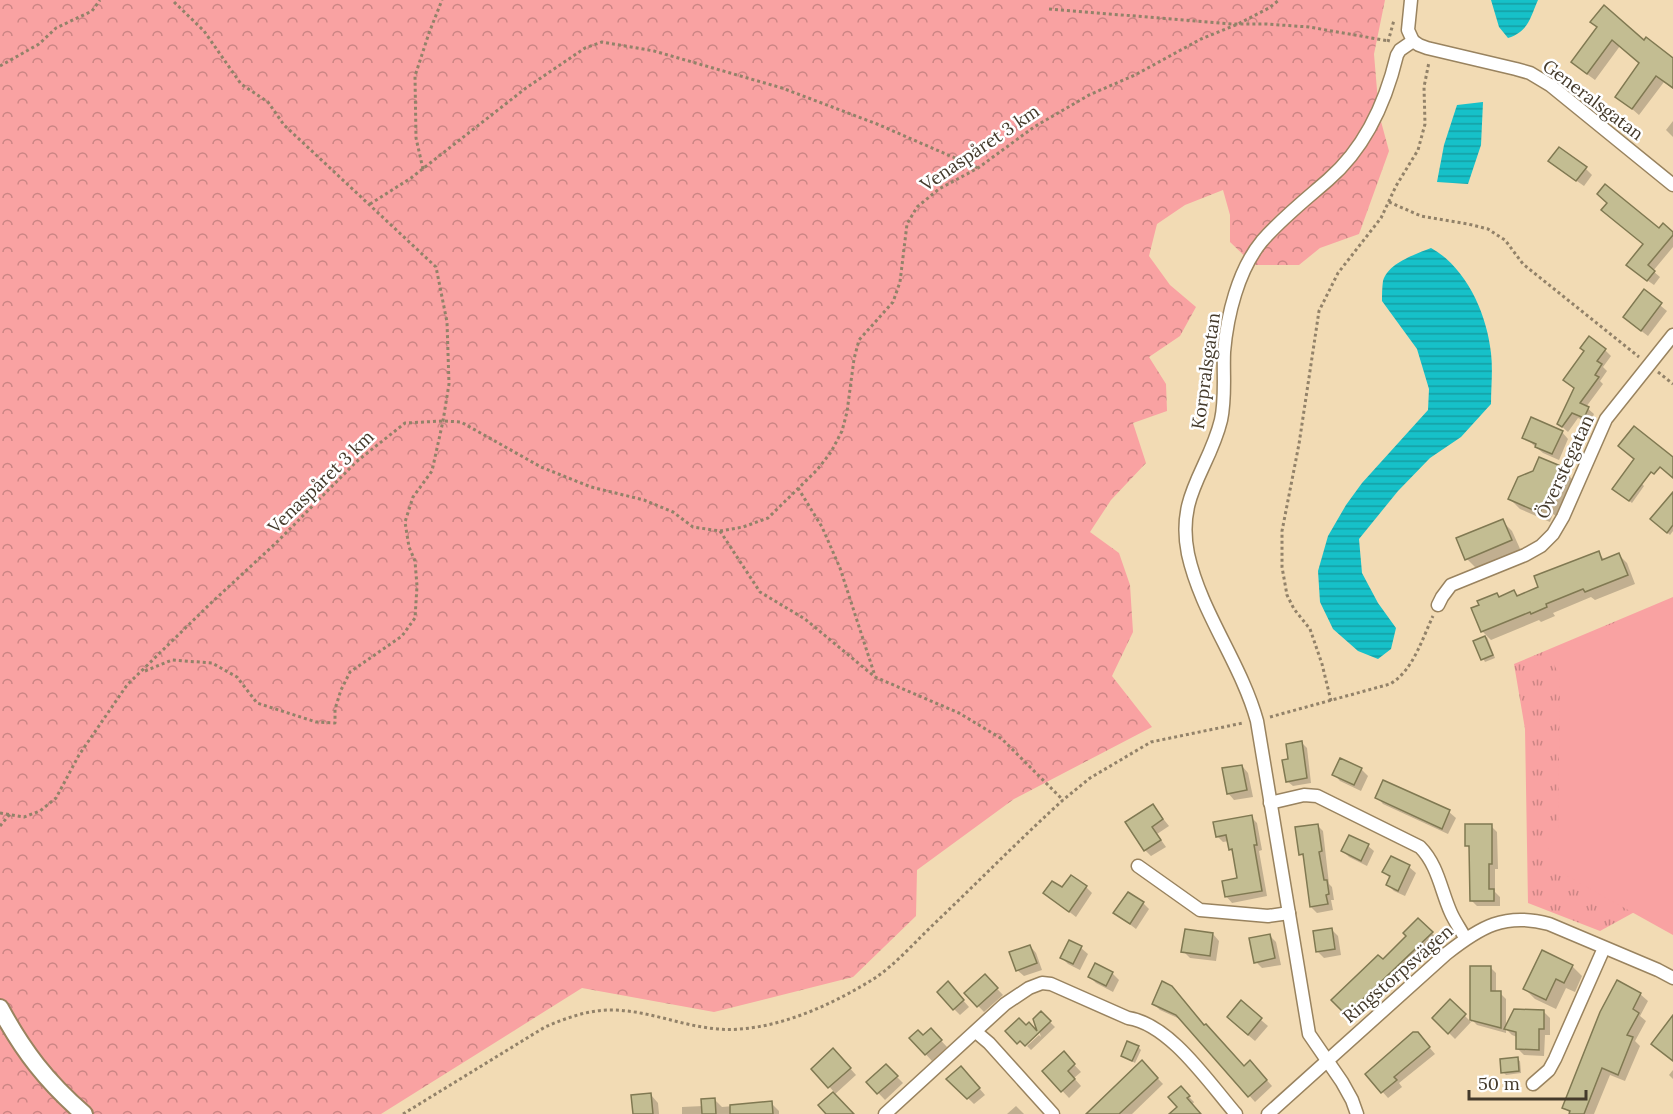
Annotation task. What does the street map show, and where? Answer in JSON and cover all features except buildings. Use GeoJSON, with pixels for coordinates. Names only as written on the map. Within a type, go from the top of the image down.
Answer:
{"type":"FeatureCollection","features":[{"type":"Feature","properties":{"kind":"street"},"geometry":{"type":"LineString","coordinates":[[1411,0],[1408,30],[1413,41]]}},
{"type":"Feature","properties":{"kind":"street","name":"Generalsgatan"},"geometry":{"type":"LineString","coordinates":[[1413,41],[1426,48],[1530,73],[1550,86],[1673,185]]}},
{"type":"Feature","properties":{"kind":"street","name":"Korpralsgatan"},"geometry":{"type":"LineString","coordinates":[[1357,1114],[1353,1100],[1309,1034],[1270,803],[1247,690],[1198,586],[1188,553],[1186,516],[1190,494],[1213,443],[1221,418],[1224,398],[1224,352],[1230,317],[1242,277],[1256,250],[1282,219],[1329,179],[1354,152],[1369,130],[1385,94],[1397,55],[1413,41]]}},
{"type":"Feature","properties":{"kind":"street","name":"Överstegatan"},"geometry":{"type":"LineString","coordinates":[[1438,605],[1451,585],[1525,555],[1540,546],[1553,534],[1563,518],[1606,419],[1673,335]]}},
{"type":"Feature","properties":{"kind":"street"},"geometry":{"type":"LineString","coordinates":[[1270,803],[1304,795],[1317,796],[1420,847],[1434,867],[1452,915],[1465,938]]}},
{"type":"Feature","properties":{"kind":"street"},"geometry":{"type":"LineString","coordinates":[[1138,866],[1200,910],[1268,916],[1289,913]]}},
{"type":"Feature","properties":{"kind":"street","name":"Ringstorpsvägen"},"geometry":{"type":"LineString","coordinates":[[1268,1114],[1405,989],[1465,938],[1499,921],[1531,919],[1549,924],[1673,978]]}},
{"type":"Feature","properties":{"kind":"street"},"geometry":{"type":"LineString","coordinates":[[1533,1084],[1552,1065],[1604,948]]}},
{"type":"Feature","properties":{"kind":"street"},"geometry":{"type":"LineString","coordinates":[[885,1114],[1005,1004],[1042,983],[1051,984],[1144,1023],[1173,1041],[1236,1114]]}},
{"type":"Feature","properties":{"kind":"street"},"geometry":{"type":"LineString","coordinates":[[0,1008],[26,1052],[46,1079],[84,1114]]}},
{"type":"Feature","properties":{"kind":"street"},"geometry":{"type":"LineString","coordinates":[[976,1032],[989,1043],[1053,1114]]}},
{"type":"Feature","properties":{"kind":"path"},"geometry":{"type":"LineString","coordinates":[[0,66],[39,44],[56,28],[92,10],[100,0]]}},
{"type":"Feature","properties":{"kind":"path"},"geometry":{"type":"LineString","coordinates":[[143,672],[172,660],[212,663],[237,677],[257,703],[316,722],[335,723],[340,690],[350,672],[402,636],[415,618],[417,586],[415,561],[409,547],[405,522],[414,497],[432,471],[450,384],[447,322],[436,267],[285,125],[268,102],[241,84],[204,30],[172,0]]}},
{"type":"Feature","properties":{"kind":"path"},"geometry":{"type":"LineString","coordinates":[[423,169],[416,138],[415,76],[442,0]]}},
{"type":"Feature","properties":{"kind":"path","name":"Venaspåret 3 km"},"geometry":{"type":"LineString","coordinates":[[0,813],[24,817],[40,811],[56,798],[97,727],[127,686],[363,456],[405,423],[461,422],[542,467],[591,487],[615,491],[644,500],[673,512],[693,528],[720,531],[743,527],[768,518],[817,470],[831,452],[842,431],[859,340],[893,302],[900,282],[907,224],[917,207],[939,189],[978,168],[1034,127],[1089,94],[1135,75],[1201,39],[1238,24],[1269,8],[1278,0]]}},
{"type":"Feature","properties":{"kind":"path"},"geometry":{"type":"LineString","coordinates":[[1049,9],[1238,24],[1309,27],[1389,41]]}},
{"type":"Feature","properties":{"kind":"path"},"geometry":{"type":"LineString","coordinates":[[1384,52],[1395,16]]}},
{"type":"Feature","properties":{"kind":"path"},"geometry":{"type":"LineString","coordinates":[[370,204],[423,169],[526,88],[585,48],[602,42],[654,51],[782,88],[877,124],[978,168]]}},
{"type":"Feature","properties":{"kind":"path"},"geometry":{"type":"LineString","coordinates":[[1331,701],[1310,629],[1294,609],[1287,595],[1282,567],[1282,531],[1299,444],[1319,311],[1338,273],[1374,230],[1396,186],[1418,150],[1425,124],[1424,87],[1429,62]]}},
{"type":"Feature","properties":{"kind":"path"},"geometry":{"type":"LineString","coordinates":[[1389,202],[1421,216],[1488,229],[1504,240],[1523,264],[1649,365]]}},
{"type":"Feature","properties":{"kind":"path"},"geometry":{"type":"LineString","coordinates":[[798,488],[822,527],[840,568],[875,677]]}},
{"type":"Feature","properties":{"kind":"path"},"geometry":{"type":"LineString","coordinates":[[720,531],[760,592],[805,619],[875,677],[959,713],[1002,739],[1063,800]]}},
{"type":"Feature","properties":{"kind":"path"},"geometry":{"type":"LineString","coordinates":[[1292,711],[1390,684],[1396,680],[1416,652],[1438,605]]}},
{"type":"Feature","properties":{"kind":"path"},"geometry":{"type":"LineString","coordinates":[[1243,714],[1252,722]]}},
{"type":"Feature","properties":{"kind":"path"},"geometry":{"type":"LineString","coordinates":[[403,1114],[545,1027],[588,1012],[629,1011],[711,1029],[741,1029],[805,1014],[829,1005],[877,977],[892,964],[1063,800],[1090,778],[1156,740],[1252,722]]}},
{"type":"Feature","properties":{"kind":"path"},"geometry":{"type":"LineString","coordinates":[[0,825],[10,814]]}},
{"type":"Feature","properties":{"kind":"green space"},"geometry":{"type":"Polygon","coordinates":[[[0,0],[1385,0],[1374,54],[1379,114],[1389,151],[1359,234],[1320,248],[1299,265],[1254,265],[1230,242],[1230,215],[1223,190],[1185,205],[1157,224],[1149,256],[1170,285],[1196,307],[1180,336],[1149,357],[1166,384],[1167,411],[1133,423],[1146,463],[1111,500],[1090,532],[1119,553],[1130,585],[1133,632],[1112,676],[1152,727],[1014,799],[917,870],[916,916],[853,977],[714,1012],[582,988],[381,1114],[0,1114],[0,0]]]}},
{"type":"Feature","properties":{"kind":"green space"},"geometry":{"type":"Polygon","coordinates":[[[1673,597],[1673,928],[1640,909],[1600,931],[1528,903],[1525,729],[1514,664],[1673,597]]]}},
{"type":"Feature","properties":{"kind":"green space"},"geometry":{"type":"Polygon","coordinates":[[[1673,598],[1673,935],[1558,871],[1558,855],[1548,850],[1558,829],[1560,677],[1552,660],[1560,656],[1560,646],[1673,598]]]}},
{"type":"Feature","properties":{"kind":"water"},"geometry":{"type":"Polygon","coordinates":[[[1491,0],[1538,0],[1525,28],[1508,38],[1499,27],[1491,0]]]}},
{"type":"Feature","properties":{"kind":"water"},"geometry":{"type":"Polygon","coordinates":[[[1483,102],[1481,145],[1468,184],[1437,182],[1444,145],[1457,105],[1483,102]]]}},
{"type":"Feature","properties":{"kind":"water"},"geometry":{"type":"Polygon","coordinates":[[[1431,248],[1455,267],[1464,279],[1473,293],[1485,323],[1491,353],[1491,404],[1461,437],[1430,458],[1398,491],[1359,539],[1362,573],[1378,603],[1396,628],[1391,649],[1378,659],[1358,651],[1333,629],[1320,602],[1318,571],[1328,536],[1346,505],[1362,483],[1428,410],[1429,389],[1417,349],[1382,301],[1382,294],[1383,281],[1390,269],[1403,260],[1431,248]]]}}]}
